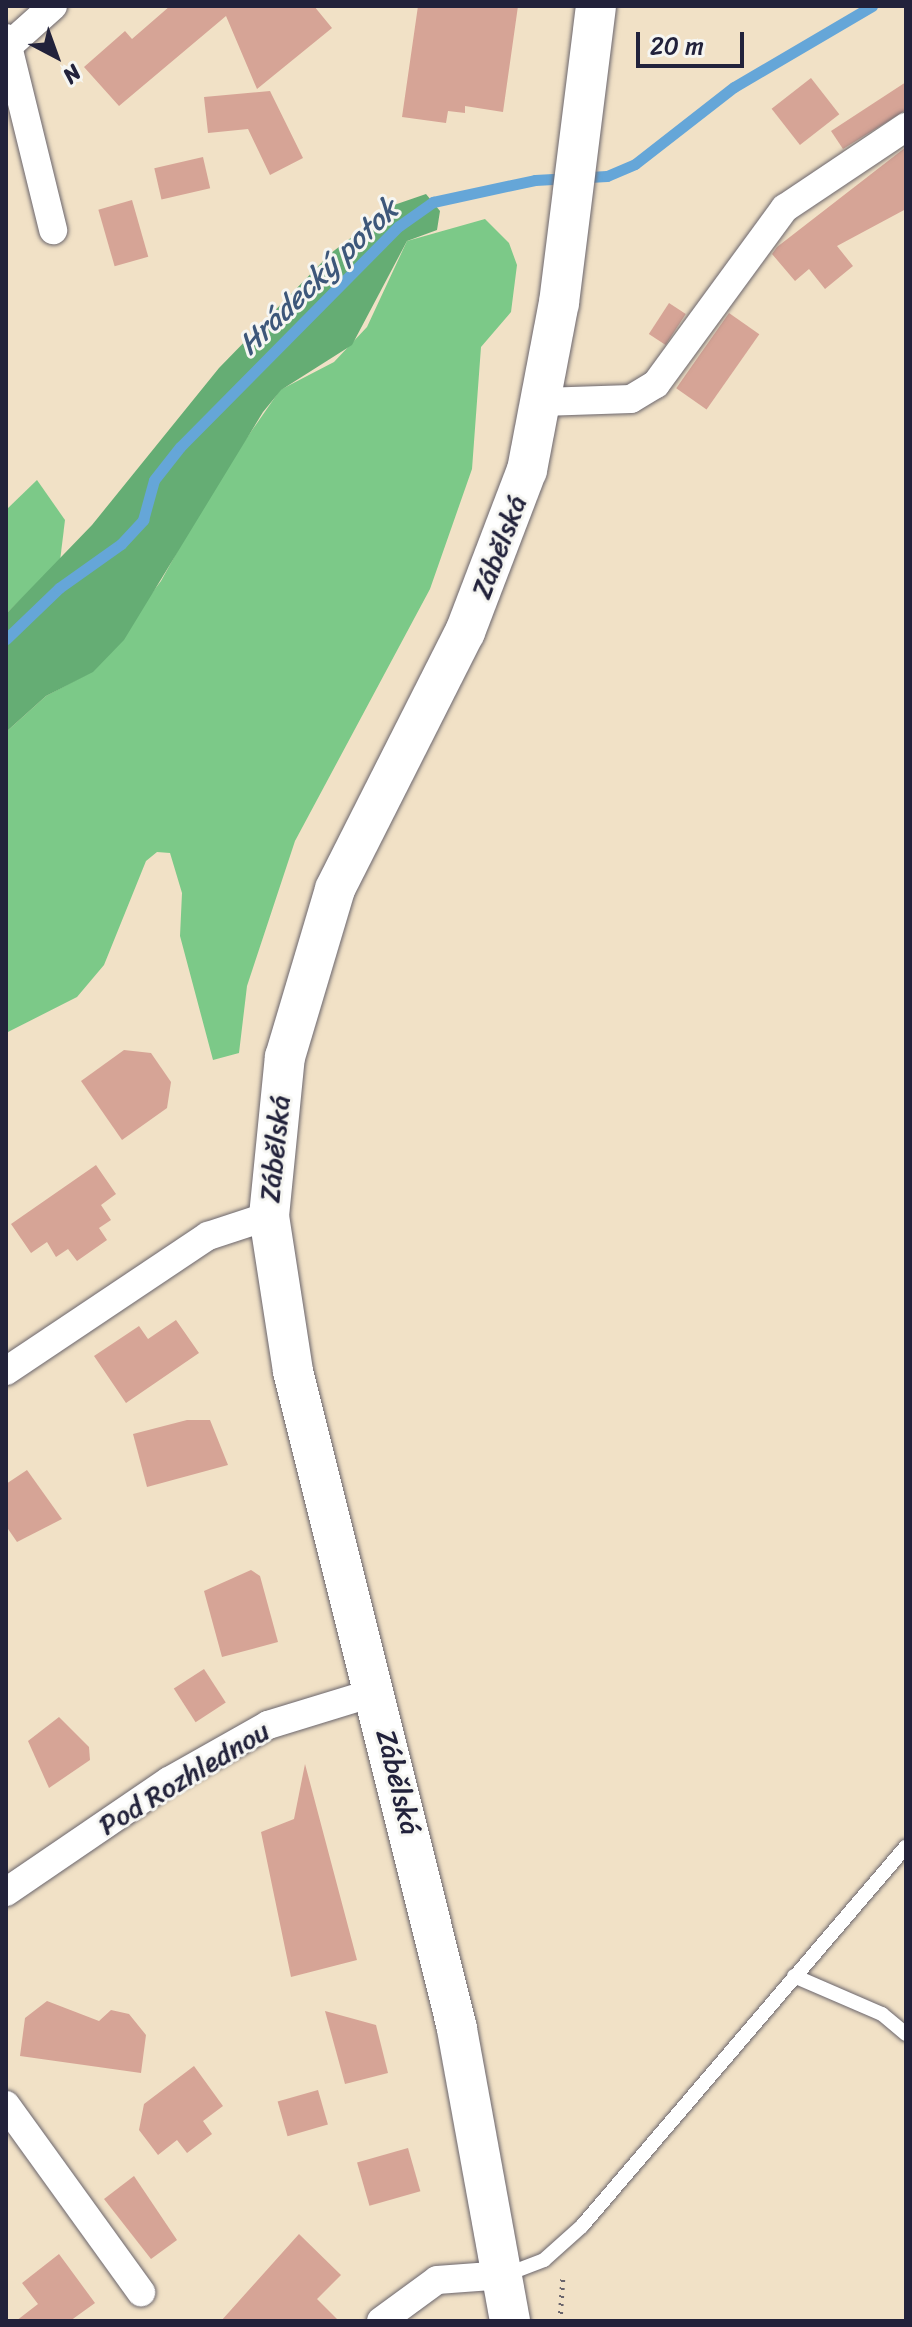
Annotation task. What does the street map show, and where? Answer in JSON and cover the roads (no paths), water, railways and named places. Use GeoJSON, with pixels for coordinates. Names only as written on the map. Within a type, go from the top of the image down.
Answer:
{"type":"FeatureCollection","features":[{"type":"Feature","properties":{"kind":"main road","name":"Zábělská"},"geometry":{"type":"LineString","coordinates":[[510,2321],[505,2275],[457,2028],[376,1692],[293,1371],[269,1216],[285,1057],[335,889],[488,577],[516,509],[542,402],[596,6]]}},
{"type":"Feature","properties":{"kind":"street"},"geometry":{"type":"LineString","coordinates":[[53,6],[7,44],[53,230]]}},
{"type":"Feature","properties":{"kind":"street"},"geometry":{"type":"LineString","coordinates":[[542,402],[631,399],[656,384],[785,208],[906,127]]}},
{"type":"Feature","properties":{"kind":"street"},"geometry":{"type":"LineString","coordinates":[[6,1371],[208,1236],[269,1216]]}},
{"type":"Feature","properties":{"kind":"street","name":"Pod Rozhlednou"},"geometry":{"type":"LineString","coordinates":[[6,1892],[169,1781],[268,1725],[376,1692]]}},
{"type":"Feature","properties":{"kind":"street"},"geometry":{"type":"LineString","coordinates":[[6,2105],[141,2292]]}},
{"type":"Feature","properties":{"kind":"street"},"geometry":{"type":"LineString","coordinates":[[381,2321],[437,2280],[505,2275]]}},
{"type":"Feature","properties":{"kind":"lane"},"geometry":{"type":"LineString","coordinates":[[505,2275],[544,2260],[582,2226],[906,1847]]}},
{"type":"Feature","properties":{"kind":"lane"},"geometry":{"type":"LineString","coordinates":[[794,1976],[882,2014],[906,2034]]}},
{"type":"Feature","properties":{"kind":"waterway","name":"Hrádecký potok"},"geometry":{"type":"LineString","coordinates":[[6,639],[59,588],[121,544],[143,520],[154,480],[180,447],[399,226],[433,202],[535,180],[607,176],[635,164],[734,87],[872,6]]}}]}
